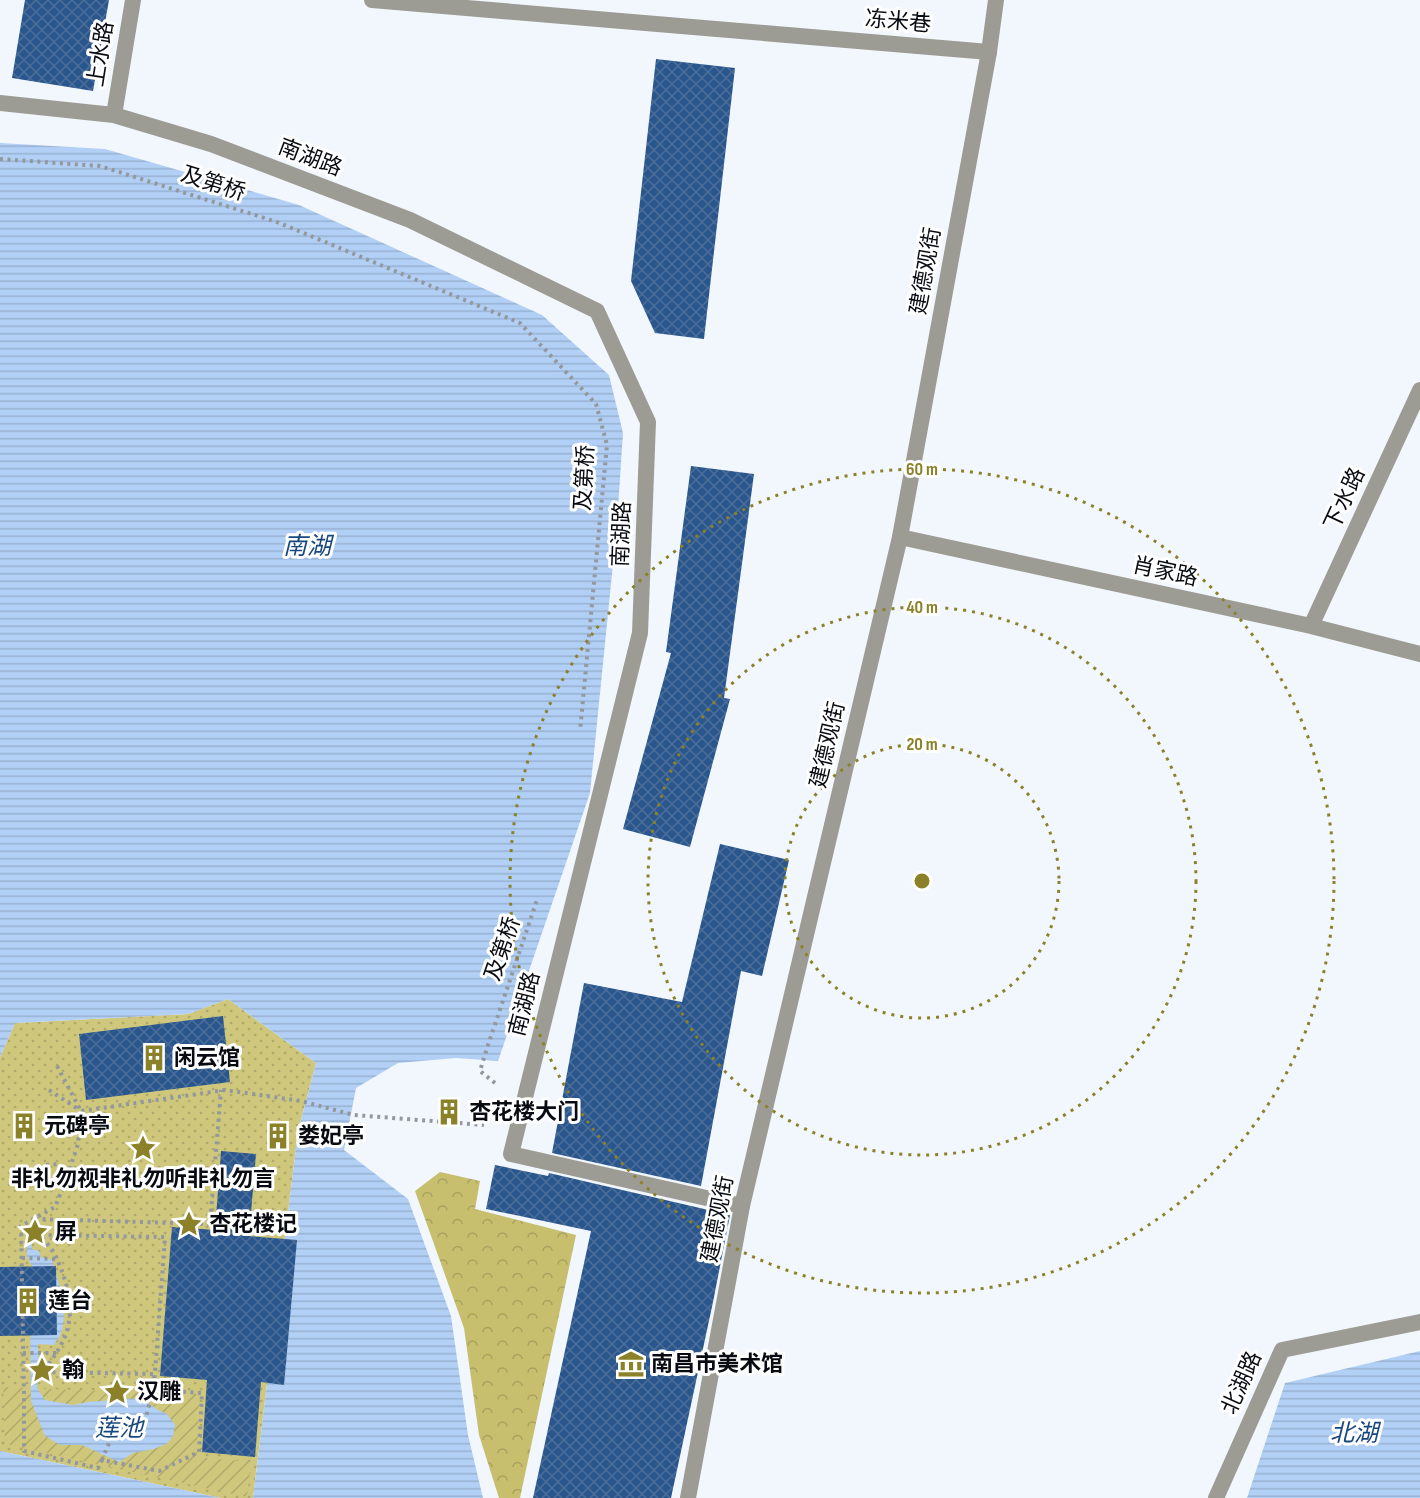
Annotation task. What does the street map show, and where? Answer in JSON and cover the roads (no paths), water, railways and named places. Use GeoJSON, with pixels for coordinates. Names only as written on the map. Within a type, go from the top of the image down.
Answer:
{"type":"FeatureCollection","features":[{"type":"Feature","properties":{"kind":"street","name":"上水路"},"geometry":{"type":"LineString","coordinates":[[114,114],[133,0]]}},
{"type":"Feature","properties":{"kind":"street","name":"冻米巷"},"geometry":{"type":"LineString","coordinates":[[372,0],[989,52]]}},
{"type":"Feature","properties":{"kind":"street","name":"建德观街"},"geometry":{"type":"LineString","coordinates":[[688,1498],[742,1206],[900,537],[989,52],[996,0]]}},
{"type":"Feature","properties":{"kind":"street","name":"南湖路"},"geometry":{"type":"LineString","coordinates":[[0,103],[114,114],[211,144],[410,220],[597,311],[648,422],[640,633],[511,1154],[742,1206]]}},
{"type":"Feature","properties":{"kind":"street","name":"下水路"},"geometry":{"type":"LineString","coordinates":[[1311,626],[1420,390]]}},
{"type":"Feature","properties":{"kind":"street","name":"肖家路"},"geometry":{"type":"LineString","coordinates":[[900,537],[1311,626],[1420,654]]}},
{"type":"Feature","properties":{"kind":"street","name":"北湖路"},"geometry":{"type":"LineString","coordinates":[[1216,1498],[1282,1350],[1420,1322]]}},
{"type":"Feature","properties":{"kind":"water","name":"南湖"},"geometry":{"type":"Polygon","coordinates":[[[0,143],[105,149],[299,205],[542,315],[609,375],[623,433],[617,524],[590,793],[498,1061],[456,1058],[398,1063],[356,1088],[344,1150],[408,1199],[451,1316],[468,1435],[483,1498],[253,1498],[298,1131],[316,1063],[228,999],[188,1014],[15,1023],[0,1057],[0,143]]]}},
{"type":"Feature","properties":{"kind":"water","name":"莲池"},"geometry":{"type":"Polygon","coordinates":[[[31,1232],[32,1249],[39,1251],[41,1257],[52,1260],[62,1296],[64,1315],[61,1333],[54,1345],[38,1344],[37,1388],[45,1400],[73,1405],[141,1398],[167,1414],[175,1425],[173,1436],[168,1443],[154,1449],[133,1453],[119,1462],[82,1445],[60,1445],[45,1436],[31,1401],[30,1319],[39,1279],[27,1257],[26,1233],[31,1232]]]}},
{"type":"Feature","properties":{"kind":"water","name":"北湖"},"geometry":{"type":"Polygon","coordinates":[[[1420,1351],[1420,1498],[1247,1498],[1285,1383],[1420,1351]]]}},
{"type":"Feature","properties":{"kind":"water"},"geometry":{"type":"Polygon","coordinates":[[[0,1451],[221,1498],[0,1498],[0,1451]]]}},
{"type":"Feature","properties":{"kind":"place","name":"闲云馆"},"geometry":{"type":"Point","coordinates":[154,1058]}},
{"type":"Feature","properties":{"kind":"place","name":"杏花楼大门"},"geometry":{"type":"Point","coordinates":[449,1112]}},
{"type":"Feature","properties":{"kind":"place","name":"元碑亭"},"geometry":{"type":"Point","coordinates":[24,1126]}},
{"type":"Feature","properties":{"kind":"place","name":"娄妃亭"},"geometry":{"type":"Point","coordinates":[278,1136]}},
{"type":"Feature","properties":{"kind":"place","name":"非礼勿视非礼勿听非礼勿言"},"geometry":{"type":"Point","coordinates":[143,1148]}},
{"type":"Feature","properties":{"kind":"place","name":"杏花楼记"},"geometry":{"type":"Point","coordinates":[189,1224]}},
{"type":"Feature","properties":{"kind":"place","name":"屏"},"geometry":{"type":"Point","coordinates":[35,1232]}},
{"type":"Feature","properties":{"kind":"place","name":"莲台"},"geometry":{"type":"Point","coordinates":[28,1301]}},
{"type":"Feature","properties":{"kind":"place","name":"南昌市美术馆"},"geometry":{"type":"Point","coordinates":[631,1364]}},
{"type":"Feature","properties":{"kind":"place","name":"翰"},"geometry":{"type":"Point","coordinates":[42,1370]}},
{"type":"Feature","properties":{"kind":"place","name":"汉雕"},"geometry":{"type":"Point","coordinates":[117,1392]}}]}
